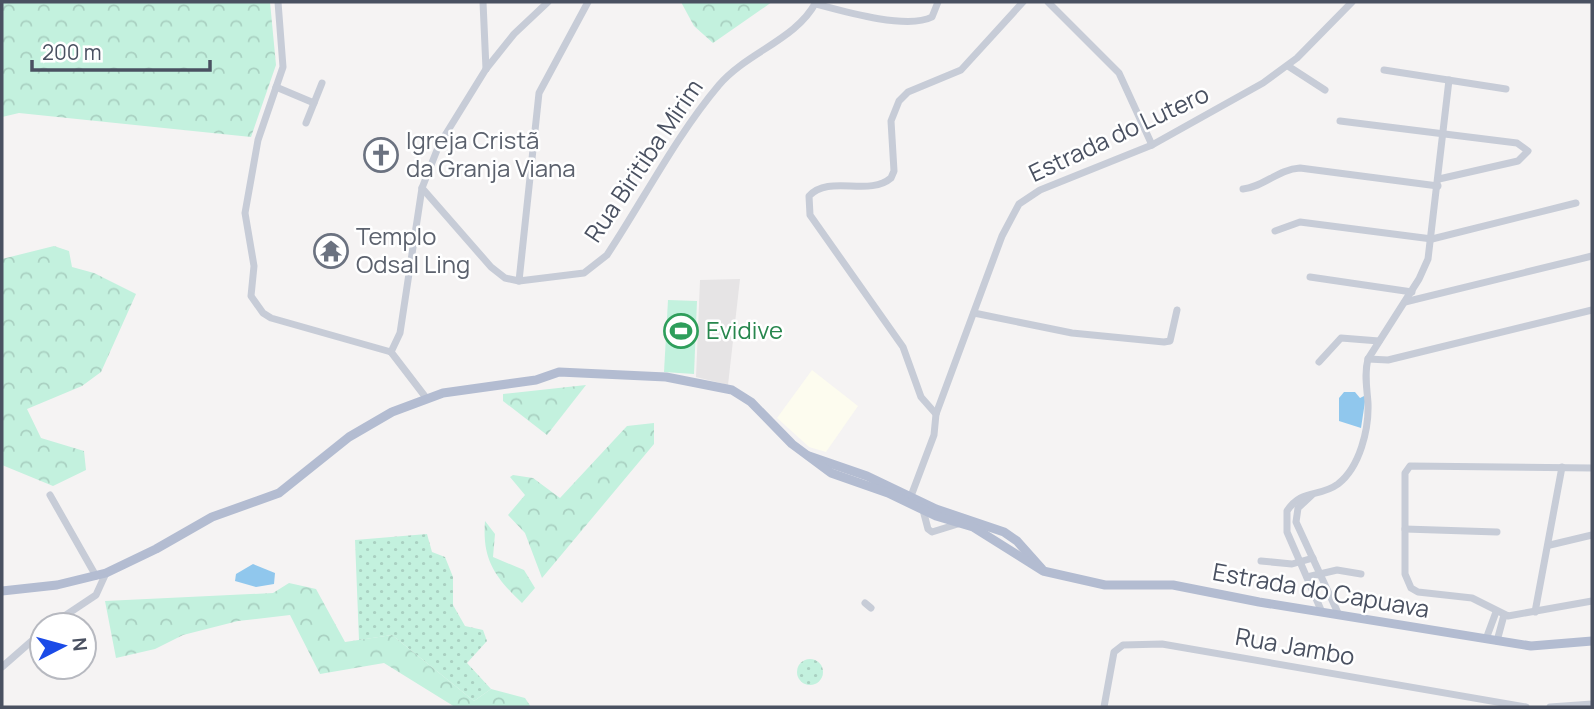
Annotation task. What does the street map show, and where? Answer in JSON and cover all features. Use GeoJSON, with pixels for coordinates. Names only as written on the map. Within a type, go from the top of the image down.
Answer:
{"type":"FeatureCollection","features":[{"type":"Feature","properties":{"kind":"main road","name":"Estrada do Capuava"},"geometry":{"type":"LineString","coordinates":[[2,591],[49,587],[101,575],[156,549],[212,517],[279,493],[368,424],[427,399],[464,388],[537,380],[559,372],[695,381],[742,396],[808,456],[836,475],[984,532],[1023,561],[1043,570],[1105,585],[1173,585],[1259,603],[1321,610],[1497,641],[1547,647],[1592,641]]}},
{"type":"Feature","properties":{"kind":"main road","name":"Estrada do Capuava"},"geometry":{"type":"LineString","coordinates":[[808,456],[840,465],[1010,536],[1043,570]]}},
{"type":"Feature","properties":{"kind":"main road"},"geometry":{"type":"LineString","coordinates":[[836,475],[840,465]]}},
{"type":"Feature","properties":{"kind":"main road"},"geometry":{"type":"LineString","coordinates":[[1003,545],[1009,543],[1010,536]]}},
{"type":"Feature","properties":{"kind":"street"},"geometry":{"type":"LineString","coordinates":[[278,2],[283,55],[276,87],[258,140],[245,214],[254,266],[251,290],[254,303],[271,318],[391,352],[427,399]]}},
{"type":"Feature","properties":{"kind":"street"},"geometry":{"type":"LineString","coordinates":[[483,2],[486,69]]}},
{"type":"Feature","properties":{"kind":"street"},"geometry":{"type":"LineString","coordinates":[[391,352],[400,332],[422,188],[439,145],[486,69],[514,34],[548,2]]}},
{"type":"Feature","properties":{"kind":"street"},"geometry":{"type":"LineString","coordinates":[[422,188],[498,274],[519,281],[539,93],[588,2]]}},
{"type":"Feature","properties":{"kind":"street"},"geometry":{"type":"LineString","coordinates":[[816,3],[865,16],[920,21],[932,17],[938,2]]}},
{"type":"Feature","properties":{"kind":"street"},"geometry":{"type":"LineString","coordinates":[[936,414],[921,397],[903,347],[810,215],[809,196],[818,188],[866,186],[887,181],[894,171],[891,121],[899,101],[908,92],[961,70],[1023,2]]}},
{"type":"Feature","properties":{"kind":"street"},"geometry":{"type":"LineString","coordinates":[[1048,2],[1119,73],[1152,145]]}},
{"type":"Feature","properties":{"kind":"street","name":"Estrada do Lutero"},"geometry":{"type":"LineString","coordinates":[[909,495],[934,435],[936,414],[1002,236],[1019,204],[1040,190],[1152,145],[1228,105],[1288,66],[1352,2]]}},
{"type":"Feature","properties":{"kind":"street","name":"Rua Biritiba Mirim"},"geometry":{"type":"LineString","coordinates":[[519,281],[584,273],[607,255],[721,83],[753,54],[793,30],[816,3]]}},
{"type":"Feature","properties":{"kind":"street"},"geometry":{"type":"LineString","coordinates":[[1288,66],[1325,90]]}},
{"type":"Feature","properties":{"kind":"street"},"geometry":{"type":"LineString","coordinates":[[1384,71],[1506,89]]}},
{"type":"Feature","properties":{"kind":"street"},"geometry":{"type":"LineString","coordinates":[[1321,610],[1287,532],[1286,511],[1300,496],[1338,484],[1356,457],[1367,419],[1365,374],[1368,359],[1424,270],[1432,239],[1449,80]]}},
{"type":"Feature","properties":{"kind":"street"},"geometry":{"type":"LineString","coordinates":[[306,123],[322,83]]}},
{"type":"Feature","properties":{"kind":"street"},"geometry":{"type":"LineString","coordinates":[[276,87],[314,103]]}},
{"type":"Feature","properties":{"kind":"street"},"geometry":{"type":"LineString","coordinates":[[1243,189],[1254,187],[1285,169],[1300,168],[1439,183],[1518,161],[1528,151],[1517,144],[1340,121]]}},
{"type":"Feature","properties":{"kind":"street"},"geometry":{"type":"LineString","coordinates":[[1275,231],[1300,222],[1432,239],[1576,203]]}},
{"type":"Feature","properties":{"kind":"street"},"geometry":{"type":"LineString","coordinates":[[1405,302],[1592,256]]}},
{"type":"Feature","properties":{"kind":"street"},"geometry":{"type":"LineString","coordinates":[[1310,277],[1412,292]]}},
{"type":"Feature","properties":{"kind":"street"},"geometry":{"type":"LineString","coordinates":[[974,313],[1072,333],[1164,342],[1170,341],[1173,336],[1177,310]]}},
{"type":"Feature","properties":{"kind":"street"},"geometry":{"type":"LineString","coordinates":[[1368,359],[1388,360],[1592,310]]}},
{"type":"Feature","properties":{"kind":"street"},"geometry":{"type":"LineString","coordinates":[[1319,362],[1341,338],[1379,341]]}},
{"type":"Feature","properties":{"kind":"street"},"geometry":{"type":"LineString","coordinates":[[1592,468],[1415,464],[1405,473],[1405,574],[1411,588],[1424,594],[1477,600],[1500,613],[1535,612],[1592,601]]}},
{"type":"Feature","properties":{"kind":"street"},"geometry":{"type":"LineString","coordinates":[[1535,612],[1550,545],[1562,467]]}},
{"type":"Feature","properties":{"kind":"street"},"geometry":{"type":"LineString","coordinates":[[1315,493],[1303,501],[1296,514],[1300,532],[1338,613]]}},
{"type":"Feature","properties":{"kind":"street"},"geometry":{"type":"LineString","coordinates":[[50,495],[101,575],[96,596],[73,611]]}},
{"type":"Feature","properties":{"kind":"street"},"geometry":{"type":"LineString","coordinates":[[923,510],[928,528],[935,533],[961,523]]}},
{"type":"Feature","properties":{"kind":"street"},"geometry":{"type":"LineString","coordinates":[[1405,529],[1497,532]]}},
{"type":"Feature","properties":{"kind":"street"},"geometry":{"type":"LineString","coordinates":[[1550,545],[1592,535]]}},
{"type":"Feature","properties":{"kind":"street"},"geometry":{"type":"LineString","coordinates":[[1296,552],[1308,548]]}},
{"type":"Feature","properties":{"kind":"street"},"geometry":{"type":"LineString","coordinates":[[1261,561],[1301,563],[1313,558]]}},
{"type":"Feature","properties":{"kind":"street"},"geometry":{"type":"LineString","coordinates":[[1307,577],[1337,570],[1361,574]]}},
{"type":"Feature","properties":{"kind":"street"},"geometry":{"type":"LineString","coordinates":[[1486,639],[1500,613]]}},
{"type":"Feature","properties":{"kind":"street"},"geometry":{"type":"LineString","coordinates":[[1497,641],[1500,613]]}},
{"type":"Feature","properties":{"kind":"street"},"geometry":{"type":"LineString","coordinates":[[2,667],[28,644]]}},
{"type":"Feature","properties":{"kind":"street","name":"Rua Jambo"},"geometry":{"type":"LineString","coordinates":[[1104,707],[1114,652],[1123,645],[1162,644],[1526,707]]}},
{"type":"Feature","properties":{"kind":"street"},"geometry":{"type":"LineString","coordinates":[[1550,707],[1592,704]]}},
{"type":"Feature","properties":{"kind":"shaded area"},"geometry":{"type":"Polygon","coordinates":[[[740,279],[728,385],[696,377],[700,280],[740,279]]]}},
{"type":"Feature","properties":{"kind":"shaded area"},"geometry":{"type":"Polygon","coordinates":[[[812,370],[858,406],[826,452],[809,447],[777,418],[812,370]]]}},
{"type":"Feature","properties":{"kind":"green space"},"geometry":{"type":"Polygon","coordinates":[[[2,2],[270,2],[276,65],[251,137],[19,113],[2,117],[2,2]]]}},
{"type":"Feature","properties":{"kind":"green space"},"geometry":{"type":"Polygon","coordinates":[[[681,2],[772,2],[713,43],[694,26],[681,2]]]}},
{"type":"Feature","properties":{"kind":"green space"},"geometry":{"type":"Polygon","coordinates":[[[54,246],[69,251],[72,267],[94,273],[136,294],[101,372],[82,386],[27,409],[41,438],[84,451],[86,470],[53,486],[2,465],[2,259],[54,246]]]}},
{"type":"Feature","properties":{"kind":"green space","name":"Evidive"},"geometry":{"type":"Polygon","coordinates":[[[668,300],[697,301],[694,374],[664,372],[668,300]]]}},
{"type":"Feature","properties":{"kind":"green space"},"geometry":{"type":"Polygon","coordinates":[[[586,385],[547,435],[503,401],[503,394],[586,385]]]}},
{"type":"Feature","properties":{"kind":"green space"},"geometry":{"type":"Polygon","coordinates":[[[654,423],[654,444],[542,578],[525,533],[508,515],[525,495],[510,477],[513,475],[533,478],[560,498],[627,426],[654,423]]]}},
{"type":"Feature","properties":{"kind":"green space"},"geometry":{"type":"Polygon","coordinates":[[[485,521],[495,534],[493,557],[524,570],[535,588],[522,603],[504,585],[492,567],[486,547],[485,521]]]}},
{"type":"Feature","properties":{"kind":"green space"},"geometry":{"type":"Polygon","coordinates":[[[427,534],[432,552],[445,557],[453,577],[453,605],[465,626],[483,630],[487,641],[467,663],[491,689],[474,701],[392,635],[359,640],[355,540],[427,534]]]}},
{"type":"Feature","properties":{"kind":"green space"},"geometry":{"type":"Polygon","coordinates":[[[289,583],[316,589],[345,642],[392,635],[474,701],[491,689],[525,698],[531,707],[455,707],[384,663],[320,674],[290,615],[238,621],[183,635],[155,649],[116,658],[105,601],[273,593],[289,583]]]}},
{"type":"Feature","properties":{"kind":"green space"},"geometry":{"type":"Polygon","coordinates":[[[810,659],[819,663],[823,672],[819,681],[810,685],[801,681],[797,672],[801,663],[810,659]]]}},
{"type":"Feature","properties":{"kind":"water"},"geometry":{"type":"Polygon","coordinates":[[[1344,392],[1355,392],[1360,398],[1366,395],[1361,428],[1339,421],[1339,398],[1344,392]]]}},
{"type":"Feature","properties":{"kind":"water"},"geometry":{"type":"Polygon","coordinates":[[[253,564],[275,573],[274,584],[256,587],[235,581],[236,574],[253,564]]]}},
{"type":"Feature","properties":{"kind":"place","name":"Igreja Cristã da Granja Viana"},"geometry":{"type":"Point","coordinates":[381,155]}},
{"type":"Feature","properties":{"kind":"place","name":"Templo Odsal Ling"},"geometry":{"type":"Point","coordinates":[331,251]}},
{"type":"Feature","properties":{"kind":"place","name":"Evidive"},"geometry":{"type":"Point","coordinates":[681,331]}}]}
